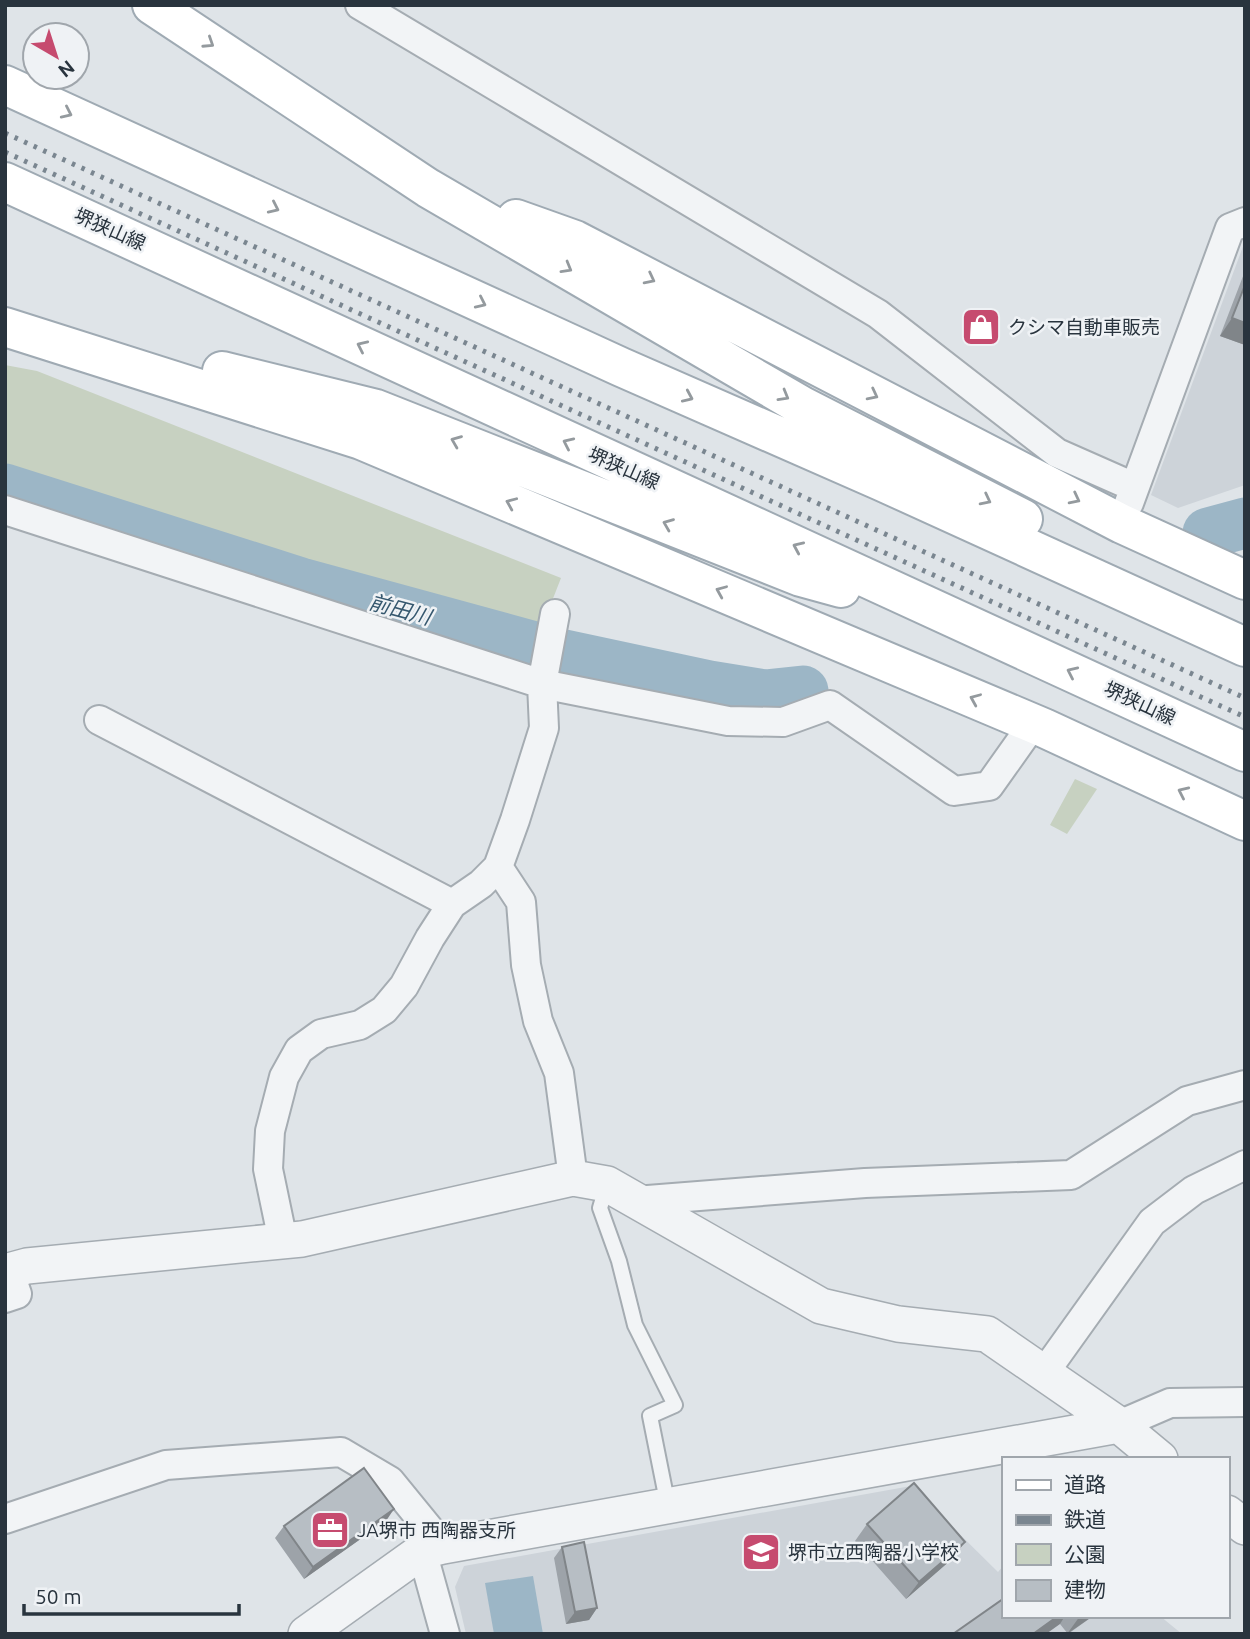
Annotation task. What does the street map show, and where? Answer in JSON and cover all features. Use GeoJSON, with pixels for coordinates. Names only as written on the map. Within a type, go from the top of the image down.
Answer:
{"type":"FeatureCollection","features":[{"type":"Feature","properties":{"kind":"main road"},"geometry":{"type":"LineString","coordinates":[[152,5],[428,188],[802,406],[1087,552],[1245,637]]}},
{"type":"Feature","properties":{"kind":"main road"},"geometry":{"type":"LineString","coordinates":[[5,85],[621,367],[881,481],[1245,647]]}},
{"type":"Feature","properties":{"kind":"main road","name":"堺狭山線"},"geometry":{"type":"LineString","coordinates":[[5,182],[180,260],[565,441],[1245,752]]}},
{"type":"Feature","properties":{"kind":"main road"},"geometry":{"type":"LineString","coordinates":[[428,188],[575,240],[1122,523],[1245,580]]}},
{"type":"Feature","properties":{"kind":"main road"},"geometry":{"type":"LineString","coordinates":[[5,325],[134,350],[376,409],[801,577],[965,622]]}},
{"type":"Feature","properties":{"kind":"main road"},"geometry":{"type":"LineString","coordinates":[[5,325],[361,440],[1033,724],[1245,821]]}},
{"type":"Feature","properties":{"kind":"street"},"geometry":{"type":"LineString","coordinates":[[360,5],[878,314],[1057,453],[1134,487]]}},
{"type":"Feature","properties":{"kind":"street"},"geometry":{"type":"LineString","coordinates":[[1122,523],[1230,228],[1245,222]]}},
{"type":"Feature","properties":{"kind":"street"},"geometry":{"type":"LineString","coordinates":[[5,510],[542,682],[728,721],[783,722],[830,705],[954,791],[989,786],[1033,724]]}},
{"type":"Feature","properties":{"kind":"street"},"geometry":{"type":"LineString","coordinates":[[283,1241],[268,1169],[270,1131],[284,1077],[299,1050],[321,1034],[360,1025],[384,1010],[404,986],[452,904],[481,884],[498,867],[544,728],[542,682],[553,622]]}},
{"type":"Feature","properties":{"kind":"street"},"geometry":{"type":"LineString","coordinates":[[99,720],[452,904]]}},
{"type":"Feature","properties":{"kind":"street"},"geometry":{"type":"LineString","coordinates":[[498,867],[521,902],[526,965],[538,1021],[605,1188],[821,1306],[898,1324],[987,1334],[1119,1425],[1158,1457]]}},
{"type":"Feature","properties":{"kind":"street"},"geometry":{"type":"LineString","coordinates":[[7,1280],[27,1266],[302,1239],[605,1188],[865,1183],[1072,1175],[1187,1101],[1245,1085]]}},
{"type":"Feature","properties":{"kind":"street"},"geometry":{"type":"LineString","coordinates":[[1044,1373],[1152,1222],[1194,1190],[1245,1165]]}},
{"type":"Feature","properties":{"kind":"street"},"geometry":{"type":"LineString","coordinates":[[306,1634],[433,1548],[1119,1425],[1170,1403],[1245,1402]]}},
{"type":"Feature","properties":{"kind":"street"},"geometry":{"type":"LineString","coordinates":[[5,1519],[166,1465],[341,1452],[390,1481],[433,1548],[445,1634]]}},
{"type":"Feature","properties":{"kind":"street"},"geometry":{"type":"LineString","coordinates":[[1229,1515],[1245,1527]]}},
{"type":"Feature","properties":{"kind":"lane"},"geometry":{"type":"LineString","coordinates":[[605,1188],[600,1208],[620,1262],[635,1325],[675,1405],[650,1416],[669,1507]]}},
{"type":"Feature","properties":{"kind":"shaded area"},"geometry":{"type":"Polygon","coordinates":[[[1245,241],[1245,485],[1178,508],[1151,495],[1245,241]]]}},
{"type":"Feature","properties":{"kind":"shaded area","name":"堺市立西陶器小学校"},"geometry":{"type":"Polygon","coordinates":[[[911,1486],[998,1572],[1002,1567],[1002,1618],[1162,1618],[1182,1634],[466,1634],[455,1587],[464,1566],[911,1486]]]}},
{"type":"Feature","properties":{"kind":"green space"},"geometry":{"type":"Polygon","coordinates":[[[5,365],[37,371],[561,578],[538,637],[5,466],[5,365]]]}},
{"type":"Feature","properties":{"kind":"green space"},"geometry":{"type":"Polygon","coordinates":[[[1075,779],[1097,789],[1067,834],[1050,825],[1075,779]]]}},
{"type":"Feature","properties":{"kind":"water"},"geometry":{"type":"Polygon","coordinates":[[[533,1576],[543,1634],[494,1634],[485,1583],[533,1576]]]}},
{"type":"Feature","properties":{"kind":"building"},"geometry":{"type":"Polygon","coordinates":[[[1245,285],[1245,323],[1232,318],[1245,285]]]}},
{"type":"Feature","properties":{"kind":"building","name":"JA堺市 西陶器支所"},"geometry":{"type":"Polygon","coordinates":[[[364,1468],[394,1509],[313,1567],[284,1526],[364,1468]]]}},
{"type":"Feature","properties":{"kind":"building"},"geometry":{"type":"Polygon","coordinates":[[[914,1483],[965,1542],[919,1582],[867,1524],[914,1483]]]}},
{"type":"Feature","properties":{"kind":"building"},"geometry":{"type":"Polygon","coordinates":[[[584,1542],[597,1608],[575,1612],[562,1547],[584,1542]]]}},
{"type":"Feature","properties":{"kind":"building"},"geometry":{"type":"Polygon","coordinates":[[[1002,1600],[1002,1618],[1055,1618],[1033,1634],[953,1634],[1002,1600]]]}},
{"type":"Feature","properties":{"kind":"waterway","name":"前田川"},"geometry":{"type":"LineString","coordinates":[[5,489],[301,583],[564,655],[709,686],[765,695],[803,691]]}},
{"type":"Feature","properties":{"kind":"waterway","name":"前田川"},"geometry":{"type":"LineString","coordinates":[[1208,533],[1245,523]]}},
{"type":"Feature","properties":{"kind":"railway"},"geometry":{"type":"LineString","coordinates":[[5,133],[1245,698]]}},
{"type":"Feature","properties":{"kind":"railway"},"geometry":{"type":"LineString","coordinates":[[5,152],[1245,717]]}},
{"type":"Feature","properties":{"kind":"place","name":"クシマ自動車販売"},"geometry":{"type":"Point","coordinates":[981,327]}},
{"type":"Feature","properties":{"kind":"place","name":"JA堺市 西陶器支所"},"geometry":{"type":"Point","coordinates":[330,1530]}},
{"type":"Feature","properties":{"kind":"place","name":"堺市立西陶器小学校"},"geometry":{"type":"Point","coordinates":[761,1552]}}]}
